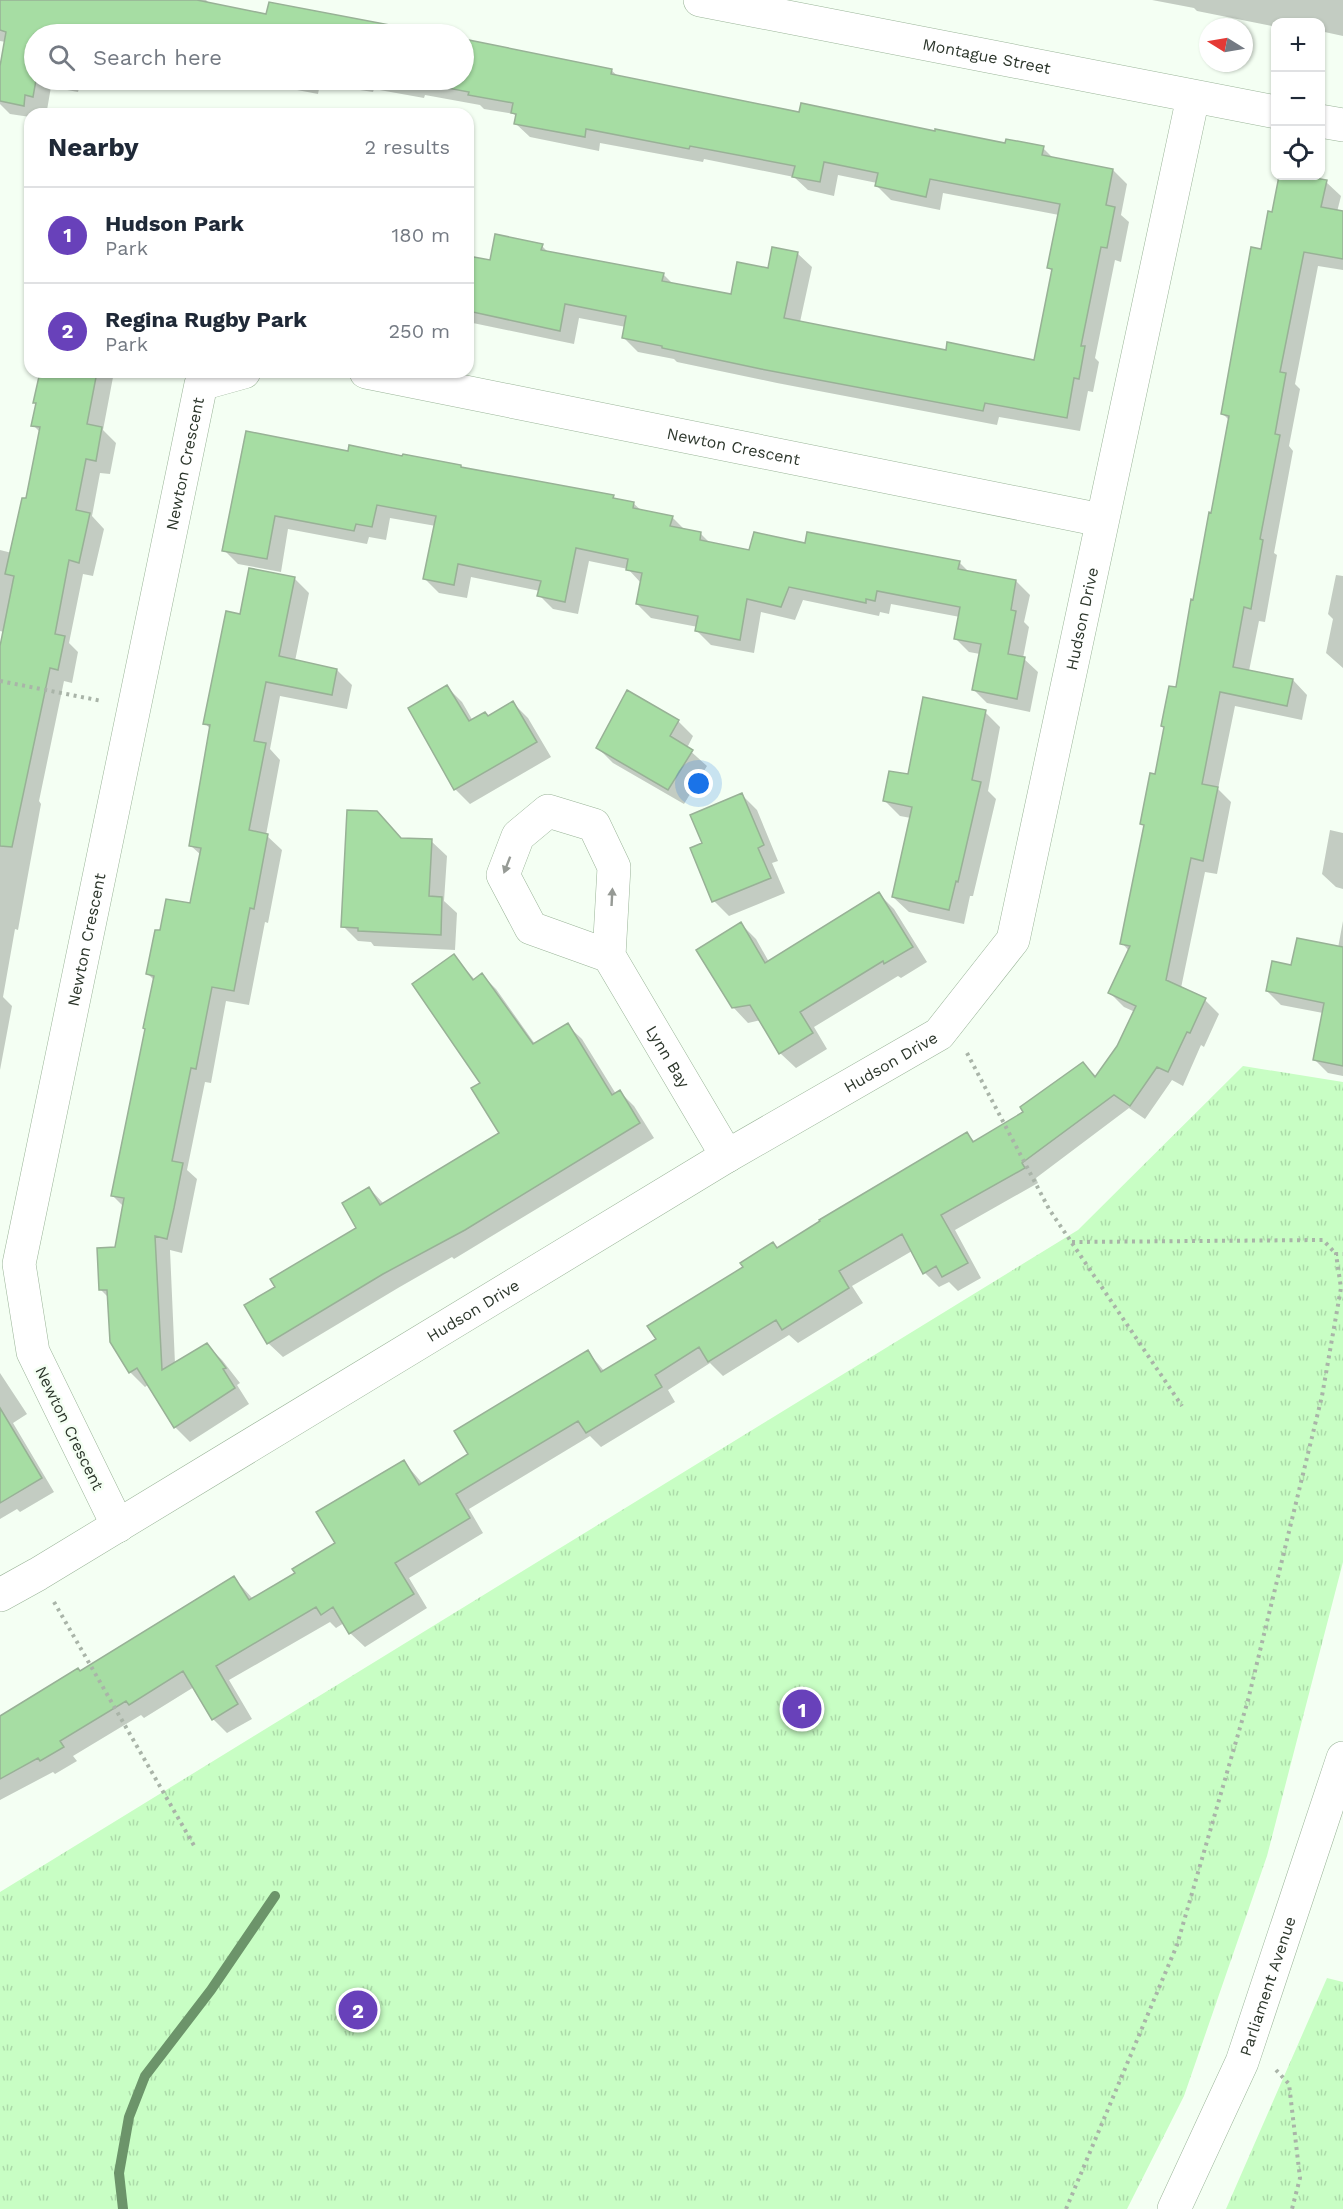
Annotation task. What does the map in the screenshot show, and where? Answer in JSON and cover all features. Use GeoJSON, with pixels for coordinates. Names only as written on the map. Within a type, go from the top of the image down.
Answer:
{"type":"FeatureCollection","features":[{"type":"Feature","properties":{"kind":"street","name":"Montague Street"},"geometry":{"type":"LineString","coordinates":[[700,0],[734,3],[1271,111]]}},
{"type":"Feature","properties":{"kind":"street","name":"Hudson Drive"},"geometry":{"type":"LineString","coordinates":[[0,1595],[118,1526],[727,1156],[939,1034],[1013,940],[1193,97]]}},
{"type":"Feature","properties":{"kind":"street"},"geometry":{"type":"LineString","coordinates":[[1325,122],[1343,125]]}},
{"type":"Feature","properties":{"kind":"street","name":"Newton Crescent"},"geometry":{"type":"LineString","coordinates":[[118,1526],[33,1352],[19,1264],[201,384],[222,378]]}},
{"type":"Feature","properties":{"kind":"street","name":"Newton Crescent"},"geometry":{"type":"LineString","coordinates":[[396,378],[1101,520]]}},
{"type":"Feature","properties":{"kind":"street","name":"Lynn Bay"},"geometry":{"type":"LineString","coordinates":[[609,956],[727,1156]]}},
{"type":"Feature","properties":{"kind":"street","name":"Parliament Avenue"},"geometry":{"type":"LineString","coordinates":[[1174,2209],[1242,2062],[1343,1758]]}},
{"type":"Feature","properties":{"kind":"path"},"geometry":{"type":"LineString","coordinates":[[0,681],[134,707]]}},
{"type":"Feature","properties":{"kind":"path"},"geometry":{"type":"LineString","coordinates":[[950,1020],[1049,1209],[1182,1406]]}},
{"type":"Feature","properties":{"kind":"path"},"geometry":{"type":"LineString","coordinates":[[1066,2209],[1176,1946],[1248,1700],[1322,1396],[1341,1288],[1336,1254],[1323,1240],[1072,1242]]}},
{"type":"Feature","properties":{"kind":"path"},"geometry":{"type":"LineString","coordinates":[[1336,1254],[1343,1254]]}},
{"type":"Feature","properties":{"kind":"path"},"geometry":{"type":"LineString","coordinates":[[38,1574],[196,1849]]}},
{"type":"Feature","properties":{"kind":"path"},"geometry":{"type":"LineString","coordinates":[[1250,2040],[1289,2084],[1300,2178],[1292,2209]]}},
{"type":"Feature","properties":{"kind":"green space"},"geometry":{"type":"Polygon","coordinates":[[[1243,1066],[1343,1082],[1343,1562],[1267,1856],[1184,2096],[1127,2209],[0,2209],[0,1892],[1078,1230],[1243,1066]]]}},
{"type":"Feature","properties":{"kind":"green space"},"geometry":{"type":"Polygon","coordinates":[[[1327,1978],[1343,1982],[1343,2209],[1226,2209],[1327,1978]]]}},
{"type":"Feature","properties":{"kind":"building"},"geometry":{"type":"Polygon","coordinates":[[[0,0],[197,0],[266,14],[269,2],[384,24],[24,24],[24,90],[34,90],[33,97],[25,95],[24,106],[0,101],[0,66],[6,32],[0,30],[0,0]]]}},
{"type":"Feature","properties":{"kind":"building"},"geometry":{"type":"Polygon","coordinates":[[[474,41],[612,69],[611,74],[799,112],[801,103],[935,131],[935,129],[1005,143],[1006,139],[1044,146],[1042,155],[1113,169],[1106,205],[1115,207],[1107,248],[1101,247],[1081,346],[1085,346],[1079,379],[1074,378],[1067,418],[985,403],[983,411],[662,348],[662,346],[622,338],[626,316],[565,304],[560,331],[474,312],[474,257],[490,260],[495,234],[543,244],[541,250],[664,273],[662,281],[731,294],[737,262],[768,268],[772,247],[798,252],[784,318],[946,350],[947,342],[1034,360],[1052,269],[1047,268],[1060,204],[930,179],[926,197],[875,186],[878,173],[824,162],[820,182],[792,177],[795,166],[586,129],[585,137],[514,124],[516,114],[511,113],[513,103],[468,95],[469,92],[458,90],[474,90],[474,41]]]}},
{"type":"Feature","properties":{"kind":"building"},"geometry":{"type":"Polygon","coordinates":[[[1278,180],[1327,180],[1321,207],[1343,211],[1343,259],[1304,252],[1280,372],[1286,373],[1275,434],[1280,435],[1260,539],[1263,540],[1251,609],[1244,607],[1233,667],[1293,679],[1287,706],[1220,692],[1202,784],[1218,787],[1203,861],[1191,858],[1166,980],[1206,998],[1168,1072],[1157,1067],[1130,1106],[1114,1095],[1022,1163],[1025,1168],[941,1215],[968,1263],[942,1277],[936,1266],[923,1274],[902,1234],[839,1271],[849,1288],[782,1330],[776,1320],[708,1362],[699,1347],[655,1375],[662,1387],[586,1433],[578,1421],[456,1494],[470,1518],[395,1563],[414,1594],[349,1634],[333,1607],[321,1615],[316,1607],[216,1666],[238,1704],[212,1720],[183,1671],[129,1705],[126,1701],[60,1741],[64,1747],[0,1779],[0,1716],[78,1668],[80,1671],[234,1576],[249,1600],[295,1573],[292,1569],[335,1543],[316,1512],[404,1460],[419,1485],[468,1454],[454,1431],[588,1350],[601,1372],[656,1339],[647,1326],[743,1267],[740,1263],[773,1242],[777,1248],[819,1220],[967,1132],[973,1142],[1023,1112],[1020,1107],[1083,1062],[1095,1077],[1117,1046],[1136,1006],[1108,993],[1130,946],[1120,944],[1144,825],[1140,824],[1150,773],[1155,774],[1169,686],[1176,687],[1191,599],[1193,600],[1209,512],[1211,513],[1229,416],[1221,414],[1251,247],[1261,249],[1268,211],[1272,212],[1278,180]]]}},
{"type":"Feature","properties":{"kind":"building"},"geometry":{"type":"Polygon","coordinates":[[[39,378],[96,378],[87,424],[102,427],[96,461],[86,459],[76,510],[90,513],[79,563],[69,560],[55,634],[65,636],[58,670],[50,668],[12,847],[0,846],[0,646],[14,576],[5,574],[22,498],[26,498],[40,427],[31,426],[36,403],[33,403],[39,378]]]}},
{"type":"Feature","properties":{"kind":"building"},"geometry":{"type":"Polygon","coordinates":[[[246,431],[348,451],[349,445],[402,456],[403,454],[614,495],[613,498],[634,502],[633,508],[673,516],[670,526],[701,532],[700,540],[749,550],[754,532],[805,543],[807,532],[960,561],[958,569],[1016,580],[1011,610],[1016,611],[1008,654],[1025,657],[1017,699],[972,690],[981,644],[954,639],[960,607],[877,591],[875,601],[866,599],[866,603],[789,587],[781,607],[747,599],[740,640],[695,631],[698,616],[636,604],[642,573],[626,570],[628,559],[576,548],[565,602],[537,596],[541,581],[458,564],[454,585],[423,579],[436,516],[377,505],[372,527],[356,524],[354,531],[275,516],[267,559],[222,551],[246,431]]]}},
{"type":"Feature","properties":{"kind":"building"},"geometry":{"type":"Polygon","coordinates":[[[249,568],[295,577],[279,656],[337,669],[332,695],[266,682],[254,741],[266,743],[249,830],[268,834],[254,909],[250,908],[234,991],[212,987],[196,1069],[191,1068],[172,1161],[183,1163],[167,1239],[155,1236],[162,1370],[207,1343],[226,1368],[223,1369],[235,1388],[174,1428],[137,1368],[129,1373],[110,1342],[107,1290],[99,1290],[97,1248],[115,1247],[124,1198],[111,1196],[154,976],[146,974],[155,930],[160,930],[166,899],[190,903],[201,848],[189,846],[210,725],[203,724],[226,611],[240,614],[249,568]]]}},
{"type":"Feature","properties":{"kind":"building"},"geometry":{"type":"Polygon","coordinates":[[[447,685],[469,721],[485,712],[488,716],[513,701],[537,742],[454,790],[408,708],[447,685]]]}},
{"type":"Feature","properties":{"kind":"building"},"geometry":{"type":"Polygon","coordinates":[[[627,690],[679,720],[670,736],[693,750],[668,790],[596,748],[627,690]]]}},
{"type":"Feature","properties":{"kind":"building"},"geometry":{"type":"Polygon","coordinates":[[[923,697],[986,710],[972,780],[981,782],[958,882],[956,881],[949,910],[892,897],[912,807],[883,801],[889,771],[908,774],[923,697]]]}},
{"type":"Feature","properties":{"kind":"building"},"geometry":{"type":"Polygon","coordinates":[[[742,793],[764,845],[758,848],[771,878],[712,902],[690,848],[702,843],[690,815],[742,793]]]}},
{"type":"Feature","properties":{"kind":"building"},"geometry":{"type":"Polygon","coordinates":[[[347,810],[377,811],[401,838],[432,839],[429,896],[442,897],[441,935],[358,931],[358,928],[341,927],[347,810]]]}},
{"type":"Feature","properties":{"kind":"building"},"geometry":{"type":"Polygon","coordinates":[[[879,892],[913,947],[884,964],[883,961],[800,1012],[813,1033],[779,1054],[750,1005],[732,1008],[696,950],[741,922],[765,963],[879,892]]]}},
{"type":"Feature","properties":{"kind":"building"},"geometry":{"type":"Polygon","coordinates":[[[1297,938],[1343,947],[1343,1066],[1313,1060],[1324,1003],[1266,991],[1272,961],[1291,965],[1297,938]]]}},
{"type":"Feature","properties":{"kind":"building"},"geometry":{"type":"Polygon","coordinates":[[[454,954],[473,980],[482,973],[533,1044],[568,1023],[612,1095],[620,1090],[640,1123],[465,1230],[383,1274],[267,1344],[244,1305],[275,1287],[270,1279],[356,1228],[342,1203],[369,1187],[380,1205],[499,1133],[471,1088],[480,1083],[412,984],[454,954]]]}},
{"type":"Feature","properties":{"kind":"building"},"geometry":{"type":"Polygon","coordinates":[[[0,1408],[42,1478],[0,1503],[0,1408]]]}},
{"type":"Feature","properties":{"kind":"waterway"},"geometry":{"type":"LineString","coordinates":[[123,2209],[119,2173],[129,2117],[145,2076],[211,1990],[275,1896]]}},
{"type":"Feature","properties":{"kind":"place","name":"Hudson Park"},"geometry":{"type":"Point","coordinates":[802,1709]}},
{"type":"Feature","properties":{"kind":"place","name":"Regina Rugby Park"},"geometry":{"type":"Point","coordinates":[358,2010]}}]}
